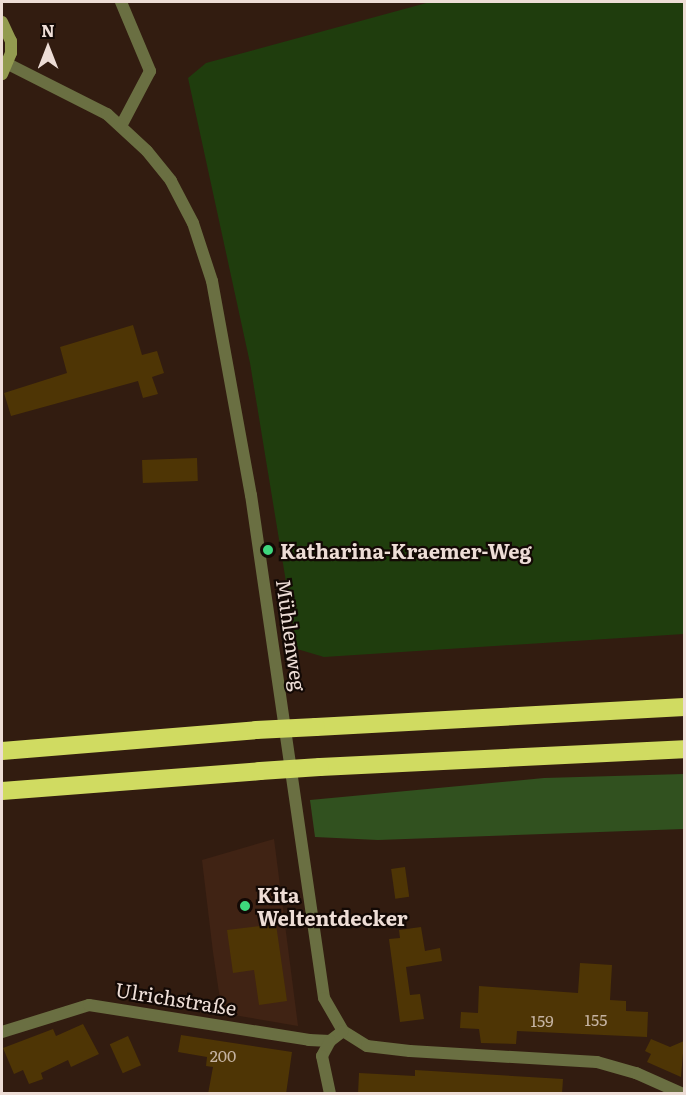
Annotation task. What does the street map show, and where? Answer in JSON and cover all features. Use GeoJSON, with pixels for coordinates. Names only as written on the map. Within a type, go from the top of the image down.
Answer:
{"type":"FeatureCollection","features":[{"type":"Feature","properties":{"kind":"highway"},"geometry":{"type":"LineString","coordinates":[[2,750],[256,730],[684,707]]}},
{"type":"Feature","properties":{"kind":"highway"},"geometry":{"type":"LineString","coordinates":[[2,792],[320,767],[684,748]]}},
{"type":"Feature","properties":{"kind":"street"},"geometry":{"type":"LineString","coordinates":[[121,2],[150,71],[121,126]]}},
{"type":"Feature","properties":{"kind":"street"},"geometry":{"type":"LineString","coordinates":[[2,22],[11,41],[5,69]]}},
{"type":"Feature","properties":{"kind":"street","name":"Mühlenweg"},"geometry":{"type":"LineString","coordinates":[[5,69],[63,89],[121,126],[171,181],[194,223],[212,281],[251,495],[324,998],[343,1031],[368,1046],[410,1052],[597,1062],[636,1072],[683,1094]]}},
{"type":"Feature","properties":{"kind":"street","name":"Ulrichstraße"},"geometry":{"type":"LineString","coordinates":[[2,1032],[69,1008],[105,1005],[330,1041]]}},
{"type":"Feature","properties":{"kind":"street"},"geometry":{"type":"LineString","coordinates":[[330,1094],[322,1056],[330,1041],[343,1031]]}},
{"type":"Feature","properties":{"kind":"shaded area","name":"Kita Weltentdecker"},"geometry":{"type":"Polygon","coordinates":[[[274,839],[298,1026],[222,1013],[213,952],[202,860],[274,839]]]}},
{"type":"Feature","properties":{"kind":"green space"},"geometry":{"type":"Polygon","coordinates":[[[430,2],[684,2],[684,634],[324,657],[297,649],[250,363],[188,78],[206,63],[430,2]]]}},
{"type":"Feature","properties":{"kind":"green space"},"geometry":{"type":"Polygon","coordinates":[[[684,774],[684,829],[378,840],[315,837],[310,800],[544,778],[684,774]]]}},
{"type":"Feature","properties":{"kind":"building"},"geometry":{"type":"Polygon","coordinates":[[[133,325],[142,355],[157,351],[164,373],[152,377],[158,394],[143,398],[138,381],[11,416],[4,393],[67,373],[60,347],[133,325]]]}},
{"type":"Feature","properties":{"kind":"building"},"geometry":{"type":"Polygon","coordinates":[[[197,458],[198,481],[143,483],[142,460],[197,458]]]}},
{"type":"Feature","properties":{"kind":"building"},"geometry":{"type":"Polygon","coordinates":[[[405,867],[409,897],[395,899],[391,869],[405,867]]]}},
{"type":"Feature","properties":{"kind":"building"},"geometry":{"type":"Polygon","coordinates":[[[276,924],[287,1001],[259,1005],[254,970],[233,973],[227,930],[276,924]]]}},
{"type":"Feature","properties":{"kind":"building"},"geometry":{"type":"Polygon","coordinates":[[[421,927],[425,951],[440,948],[442,961],[406,967],[410,995],[420,994],[424,1019],[400,1022],[389,939],[400,938],[399,930],[421,927]]]}},
{"type":"Feature","properties":{"kind":"building"},"geometry":{"type":"Polygon","coordinates":[[[580,963],[612,965],[610,1000],[626,1001],[626,1011],[648,1012],[647,1037],[517,1031],[516,1044],[481,1043],[479,1029],[460,1028],[461,1012],[478,1013],[479,986],[578,993],[580,963]]]}},
{"type":"Feature","properties":{"kind":"building"},"geometry":{"type":"Polygon","coordinates":[[[83,1024],[99,1054],[71,1067],[68,1060],[41,1073],[43,1079],[29,1084],[23,1070],[14,1074],[3,1048],[53,1029],[56,1036],[83,1024]]]}},
{"type":"Feature","properties":{"kind":"building"},"geometry":{"type":"Polygon","coordinates":[[[181,1035],[292,1052],[286,1094],[208,1094],[213,1067],[206,1066],[207,1057],[178,1052],[181,1035]]]}},
{"type":"Feature","properties":{"kind":"building"},"geometry":{"type":"Polygon","coordinates":[[[128,1036],[141,1065],[123,1073],[110,1044],[128,1036]]]}},
{"type":"Feature","properties":{"kind":"building"},"geometry":{"type":"Polygon","coordinates":[[[651,1039],[670,1047],[684,1041],[681,1077],[647,1062],[651,1054],[645,1051],[651,1039]]]}},
{"type":"Feature","properties":{"kind":"building"},"geometry":{"type":"Polygon","coordinates":[[[415,1070],[563,1079],[562,1094],[358,1094],[359,1073],[415,1076],[415,1070]]]}},
{"type":"Feature","properties":{"kind":"place","name":"Katharina-Kraemer-Weg"},"geometry":{"type":"Point","coordinates":[268,550]}},
{"type":"Feature","properties":{"kind":"place","name":"Kita Weltentdecker"},"geometry":{"type":"Point","coordinates":[245,906]}}]}
